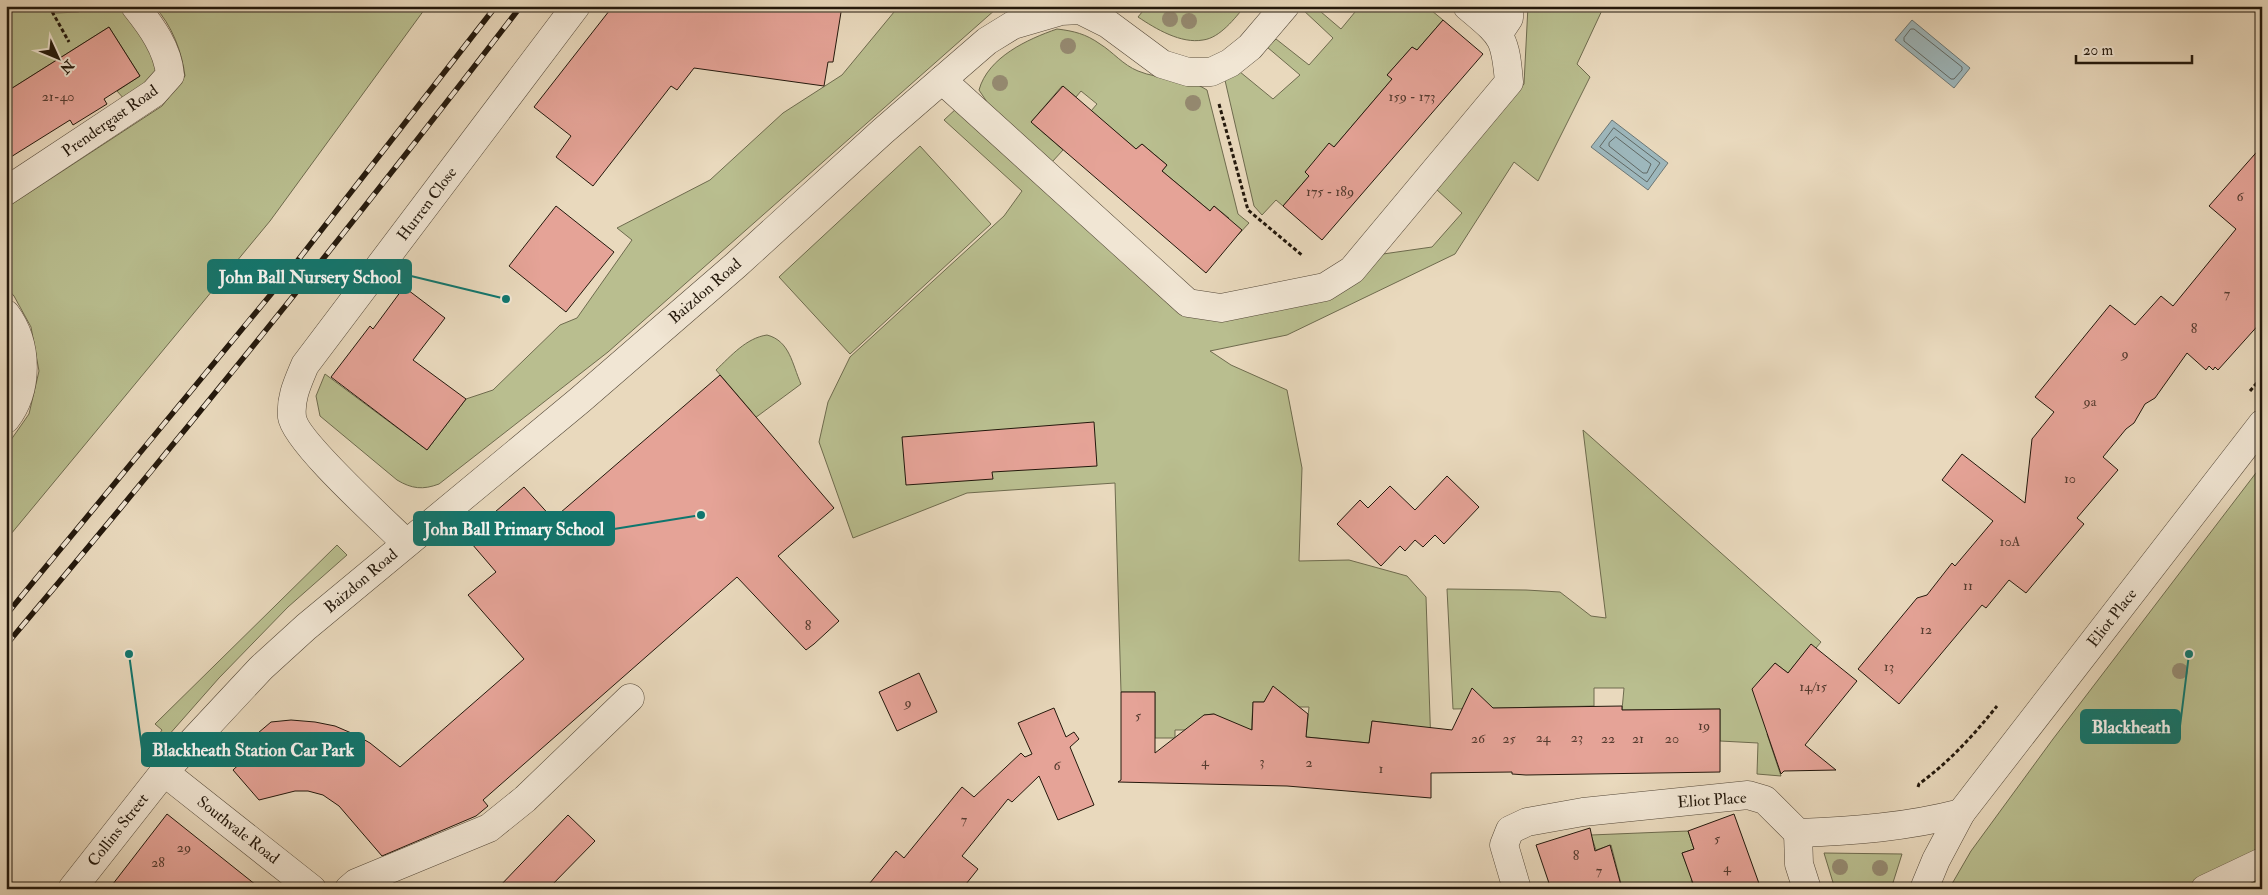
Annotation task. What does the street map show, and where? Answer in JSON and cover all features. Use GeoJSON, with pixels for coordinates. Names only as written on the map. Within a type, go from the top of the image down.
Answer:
{"type":"FeatureCollection","features":[{"type":"Feature","properties":{"kind":"street","name":"Prendergast Road"},"geometry":{"type":"LineString","coordinates":[[6,191],[154,93],[170,75],[169,60],[135,6]]}},
{"type":"Feature","properties":{"kind":"street","name":"Hurren Close"},"geometry":{"type":"LineString","coordinates":[[406,543],[305,440],[292,418],[293,394],[305,365],[576,6]]}},
{"type":"Feature","properties":{"kind":"street"},"geometry":{"type":"LineString","coordinates":[[1211,72],[1230,62],[1250,47],[1284,6]]}},
{"type":"Feature","properties":{"kind":"street"},"geometry":{"type":"LineString","coordinates":[[942,80],[1188,303],[1221,308],[1325,287],[1352,270],[1509,82],[1506,52],[1499,33],[1467,6]]}},
{"type":"Feature","properties":{"kind":"street"},"geometry":{"type":"LineString","coordinates":[[1499,33],[1509,18],[1510,6]]}},
{"type":"Feature","properties":{"kind":"street","name":"Baizdon Road"},"geometry":{"type":"LineString","coordinates":[[164,772],[261,668],[406,543],[580,400],[706,291],[987,41],[1013,25],[1061,11],[1080,10],[1108,24],[1162,64],[1188,72],[1211,72]]}},
{"type":"Feature","properties":{"kind":"street"},"geometry":{"type":"LineString","coordinates":[[6,314],[21,343],[23,374],[13,410],[6,419]]}},
{"type":"Feature","properties":{"kind":"street","name":"Eliot Place"},"geometry":{"type":"LineString","coordinates":[[1924,889],[1936,860],[1961,812],[2262,424]]}},
{"type":"Feature","properties":{"kind":"street"},"geometry":{"type":"LineString","coordinates":[[349,889],[356,883],[489,828],[524,799],[630,698]]}},
{"type":"Feature","properties":{"kind":"street","name":"Collins Street"},"geometry":{"type":"LineString","coordinates":[[72,889],[164,772]]}},
{"type":"Feature","properties":{"kind":"street","name":"Southvale Road"},"geometry":{"type":"LineString","coordinates":[[164,772],[312,889]]}},
{"type":"Feature","properties":{"kind":"street","name":"Eliot Place"},"geometry":{"type":"LineString","coordinates":[[1517,889],[1504,845],[1510,830],[1527,822],[1583,812],[1748,795],[1765,800],[1798,832]]}},
{"type":"Feature","properties":{"kind":"street"},"geometry":{"type":"LineString","coordinates":[[1807,889],[1799,864],[1798,832],[1858,830],[1904,825],[1961,812]]}},
{"type":"Feature","properties":{"kind":"street"},"geometry":{"type":"LineString","coordinates":[[2205,889],[2262,862]]}},
{"type":"Feature","properties":{"kind":"path"},"geometry":{"type":"LineString","coordinates":[[49,6],[69,42]]}},
{"type":"Feature","properties":{"kind":"path"},"geometry":{"type":"LineString","coordinates":[[1211,72],[1248,210],[1333,281]]}},
{"type":"Feature","properties":{"kind":"green space"},"geometry":{"type":"Polygon","coordinates":[[[6,6],[34,6],[56,13],[78,12],[98,6],[120,6],[142,32],[161,70],[125,100],[117,91],[140,76],[109,27],[6,92],[6,6]]]}},
{"type":"Feature","properties":{"kind":"green space"},"geometry":{"type":"Polygon","coordinates":[[[154,6],[427,6],[270,221],[6,540],[6,447],[29,414],[39,371],[31,327],[14,296],[6,287],[6,208],[162,106],[185,76],[175,39],[166,22],[154,6]]]}},
{"type":"Feature","properties":{"kind":"green space"},"geometry":{"type":"Polygon","coordinates":[[[899,6],[1004,6],[996,9],[608,352],[439,484],[418,488],[397,480],[320,416],[316,396],[325,374],[427,450],[466,399],[493,390],[560,325],[577,318],[632,240],[617,228],[710,180],[783,113],[842,75],[899,6]]]}},
{"type":"Feature","properties":{"kind":"green space"},"geometry":{"type":"Polygon","coordinates":[[[1147,6],[1211,6],[1216,10],[1219,6],[1245,6],[1221,32],[1215,36],[1195,41],[1178,38],[1138,17],[1147,6]]]}},
{"type":"Feature","properties":{"kind":"green space"},"geometry":{"type":"Polygon","coordinates":[[[1304,6],[1314,6],[1341,29],[1360,6],[1426,6],[1443,20],[1417,50],[1412,47],[1388,74],[1392,79],[1334,147],[1305,172],[1309,176],[1283,206],[1276,200],[1262,215],[1254,206],[1224,76],[1234,67],[1273,99],[1300,75],[1267,47],[1276,39],[1309,65],[1333,38],[1302,9],[1304,6]]]}},
{"type":"Feature","properties":{"kind":"green space"},"geometry":{"type":"Polygon","coordinates":[[[1528,6],[1604,6],[1577,64],[1590,77],[1538,181],[1514,162],[1455,254],[1287,335],[1210,351],[1231,365],[1287,390],[1302,468],[1299,561],[1349,560],[1407,576],[1426,597],[1431,748],[1408,747],[1408,725],[1372,721],[1369,743],[1306,737],[1309,707],[1290,707],[1287,697],[1279,691],[1268,695],[1264,702],[1253,702],[1251,738],[1214,714],[1204,715],[1192,730],[1175,730],[1175,738],[1155,738],[1155,692],[1121,692],[1115,483],[967,493],[853,538],[819,442],[828,402],[850,357],[1004,216],[1022,191],[944,120],[957,108],[1221,318],[1376,255],[1432,247],[1462,213],[1436,189],[1524,84],[1528,6]]]}},
{"type":"Feature","properties":{"kind":"green space"},"geometry":{"type":"Polygon","coordinates":[[[1057,29],[1085,35],[1138,71],[1192,83],[1207,90],[1238,214],[1249,223],[1238,235],[1224,223],[1229,218],[1214,206],[1210,211],[1162,171],[1167,165],[1142,144],[1136,149],[1091,111],[1097,104],[1081,91],[1076,97],[1062,86],[1031,122],[1063,150],[1052,162],[991,108],[979,90],[991,68],[1010,51],[1034,38],[1057,29]]]}},
{"type":"Feature","properties":{"kind":"green space"},"geometry":{"type":"Polygon","coordinates":[[[920,146],[991,224],[850,354],[779,277],[920,146]]]}},
{"type":"Feature","properties":{"kind":"green space"},"geometry":{"type":"Polygon","coordinates":[[[767,335],[781,342],[789,354],[801,384],[755,418],[716,370],[746,344],[767,335]]]}},
{"type":"Feature","properties":{"kind":"green space"},"geometry":{"type":"Polygon","coordinates":[[[1583,430],[1821,642],[1816,648],[1809,647],[1788,673],[1775,663],[1762,678],[1779,692],[1784,728],[1767,734],[1781,776],[1757,774],[1758,743],[1720,741],[1720,709],[1622,710],[1624,688],[1594,688],[1594,706],[1453,709],[1447,589],[1560,592],[1591,616],[1606,618],[1583,430]]]}},
{"type":"Feature","properties":{"kind":"green space"},"geometry":{"type":"Polygon","coordinates":[[[2262,465],[2262,889],[1949,889],[1971,851],[2053,739],[2262,465]]]}},
{"type":"Feature","properties":{"kind":"green space"},"geometry":{"type":"Polygon","coordinates":[[[337,545],[347,555],[288,607],[219,678],[160,745],[155,740],[162,730],[155,724],[337,545]]]}},
{"type":"Feature","properties":{"kind":"green space"},"geometry":{"type":"Polygon","coordinates":[[[1688,831],[1694,849],[1682,853],[1687,866],[1704,875],[1691,880],[1695,889],[1608,889],[1621,884],[1611,845],[1596,850],[1591,835],[1688,831]]]}},
{"type":"Feature","properties":{"kind":"green space"},"geometry":{"type":"Polygon","coordinates":[[[1824,853],[1902,854],[1891,889],[1835,889],[1824,853]]]}},
{"type":"Feature","properties":{"kind":"water"},"geometry":{"type":"Polygon","coordinates":[[[1912,20],[1970,68],[1954,88],[1895,40],[1912,20]]]}},
{"type":"Feature","properties":{"kind":"water"},"geometry":{"type":"Polygon","coordinates":[[[1612,120],[1668,163],[1648,190],[1591,147],[1612,120]]]}},
{"type":"Feature","properties":{"kind":"building"},"geometry":{"type":"Polygon","coordinates":[[[613,6],[842,6],[833,62],[828,62],[824,86],[694,68],[677,90],[671,86],[593,186],[556,157],[571,136],[534,107],[613,6]]]}},
{"type":"Feature","properties":{"kind":"building"},"geometry":{"type":"Polygon","coordinates":[[[1443,20],[1483,54],[1322,240],[1283,206],[1309,176],[1305,172],[1329,143],[1334,147],[1392,79],[1387,75],[1412,47],[1417,50],[1443,20]]]}},
{"type":"Feature","properties":{"kind":"building"},"geometry":{"type":"Polygon","coordinates":[[[109,27],[140,76],[104,99],[107,104],[73,125],[70,120],[6,160],[6,92],[109,27]]]}},
{"type":"Feature","properties":{"kind":"building"},"geometry":{"type":"Polygon","coordinates":[[[1063,86],[1136,149],[1142,144],[1167,165],[1162,171],[1210,211],[1214,206],[1242,230],[1206,273],[1031,122],[1063,86]]]}},
{"type":"Feature","properties":{"kind":"building"},"geometry":{"type":"Polygon","coordinates":[[[2262,146],[2262,321],[2218,370],[2215,367],[2213,370],[2209,366],[2206,370],[2187,353],[2155,398],[2145,404],[2134,423],[2126,429],[2103,457],[2118,470],[2077,518],[2084,524],[2026,593],[2009,580],[1986,608],[1982,605],[1899,704],[1858,669],[1917,598],[1927,595],[1952,563],[1955,566],[1993,521],[1942,480],[1962,454],[2025,503],[2032,439],[2054,412],[2035,397],[2110,305],[2135,325],[2161,296],[2173,306],[2236,229],[2209,206],[2262,146]]]}},
{"type":"Feature","properties":{"kind":"building"},"geometry":{"type":"Polygon","coordinates":[[[556,206],[614,252],[566,312],[509,266],[556,206]]]}},
{"type":"Feature","properties":{"kind":"building"},"geometry":{"type":"Polygon","coordinates":[[[404,287],[445,318],[413,360],[466,399],[427,450],[331,377],[370,326],[373,329],[404,287]]]}},
{"type":"Feature","properties":{"kind":"building"},"geometry":{"type":"Polygon","coordinates":[[[720,375],[834,508],[778,556],[839,621],[814,644],[806,650],[737,577],[483,800],[488,806],[476,816],[382,856],[339,806],[323,795],[308,791],[295,791],[259,800],[233,770],[245,759],[238,750],[271,722],[291,720],[335,726],[356,735],[370,743],[400,767],[524,659],[468,595],[496,572],[466,537],[524,487],[553,519],[720,375]]]}},
{"type":"Feature","properties":{"kind":"building"},"geometry":{"type":"Polygon","coordinates":[[[1094,422],[1097,466],[992,472],[993,479],[906,485],[902,437],[1094,422]]]}},
{"type":"Feature","properties":{"kind":"building"},"geometry":{"type":"Polygon","coordinates":[[[1447,476],[1479,507],[1444,544],[1435,535],[1423,547],[1415,540],[1405,551],[1400,546],[1381,566],[1337,524],[1360,500],[1368,508],[1390,486],[1415,510],[1447,476]]]}},
{"type":"Feature","properties":{"kind":"building"},"geometry":{"type":"Polygon","coordinates":[[[1811,644],[1857,681],[1805,745],[1836,770],[1784,771],[1781,774],[1752,689],[1775,663],[1788,673],[1811,644]]]}},
{"type":"Feature","properties":{"kind":"building"},"geometry":{"type":"Polygon","coordinates":[[[919,673],[937,712],[897,731],[879,692],[919,673]]]}},
{"type":"Feature","properties":{"kind":"building"},"geometry":{"type":"Polygon","coordinates":[[[1273,686],[1308,714],[1306,737],[1369,743],[1372,721],[1452,730],[1472,688],[1493,708],[1622,706],[1622,710],[1720,709],[1720,772],[1526,775],[1512,774],[1512,772],[1431,773],[1431,798],[1287,786],[1118,782],[1121,780],[1121,692],[1155,692],[1155,753],[1204,715],[1214,714],[1252,730],[1253,702],[1264,702],[1273,686]]]}},
{"type":"Feature","properties":{"kind":"building"},"geometry":{"type":"Polygon","coordinates":[[[1054,708],[1066,737],[1074,732],[1079,739],[1070,747],[1094,805],[1058,820],[1039,776],[1012,802],[1008,799],[962,856],[978,869],[962,889],[865,889],[896,851],[904,858],[962,787],[974,797],[1021,753],[1025,757],[1032,754],[1018,723],[1054,708]]]}},
{"type":"Feature","properties":{"kind":"building"},"geometry":{"type":"Polygon","coordinates":[[[167,814],[261,889],[109,889],[167,814]]]}},
{"type":"Feature","properties":{"kind":"building"},"geometry":{"type":"Polygon","coordinates":[[[1734,814],[1761,889],[1695,889],[1682,853],[1694,849],[1688,831],[1734,814]]]}},
{"type":"Feature","properties":{"kind":"building"},"geometry":{"type":"Polygon","coordinates":[[[568,815],[595,841],[548,889],[497,889],[568,815]]]}},
{"type":"Feature","properties":{"kind":"building"},"geometry":{"type":"Polygon","coordinates":[[[1590,828],[1595,851],[1610,845],[1622,889],[1551,889],[1536,845],[1590,828]]]}},
{"type":"Feature","properties":{"kind":"railway"},"geometry":{"type":"LineString","coordinates":[[6,615],[281,282],[496,6]]}},
{"type":"Feature","properties":{"kind":"railway"},"geometry":{"type":"LineString","coordinates":[[6,645],[267,329],[521,6]]}},
{"type":"Feature","properties":{"kind":"place","name":"John Ball Nursery School"},"geometry":{"type":"Point","coordinates":[506,299]}},
{"type":"Feature","properties":{"kind":"place","name":"John Ball Primary School"},"geometry":{"type":"Point","coordinates":[701,515]}},
{"type":"Feature","properties":{"kind":"place","name":"Blackheath Station Car Park"},"geometry":{"type":"Point","coordinates":[129,654]}},
{"type":"Feature","properties":{"kind":"place","name":"Blackheath"},"geometry":{"type":"Point","coordinates":[2189,654]}}]}
